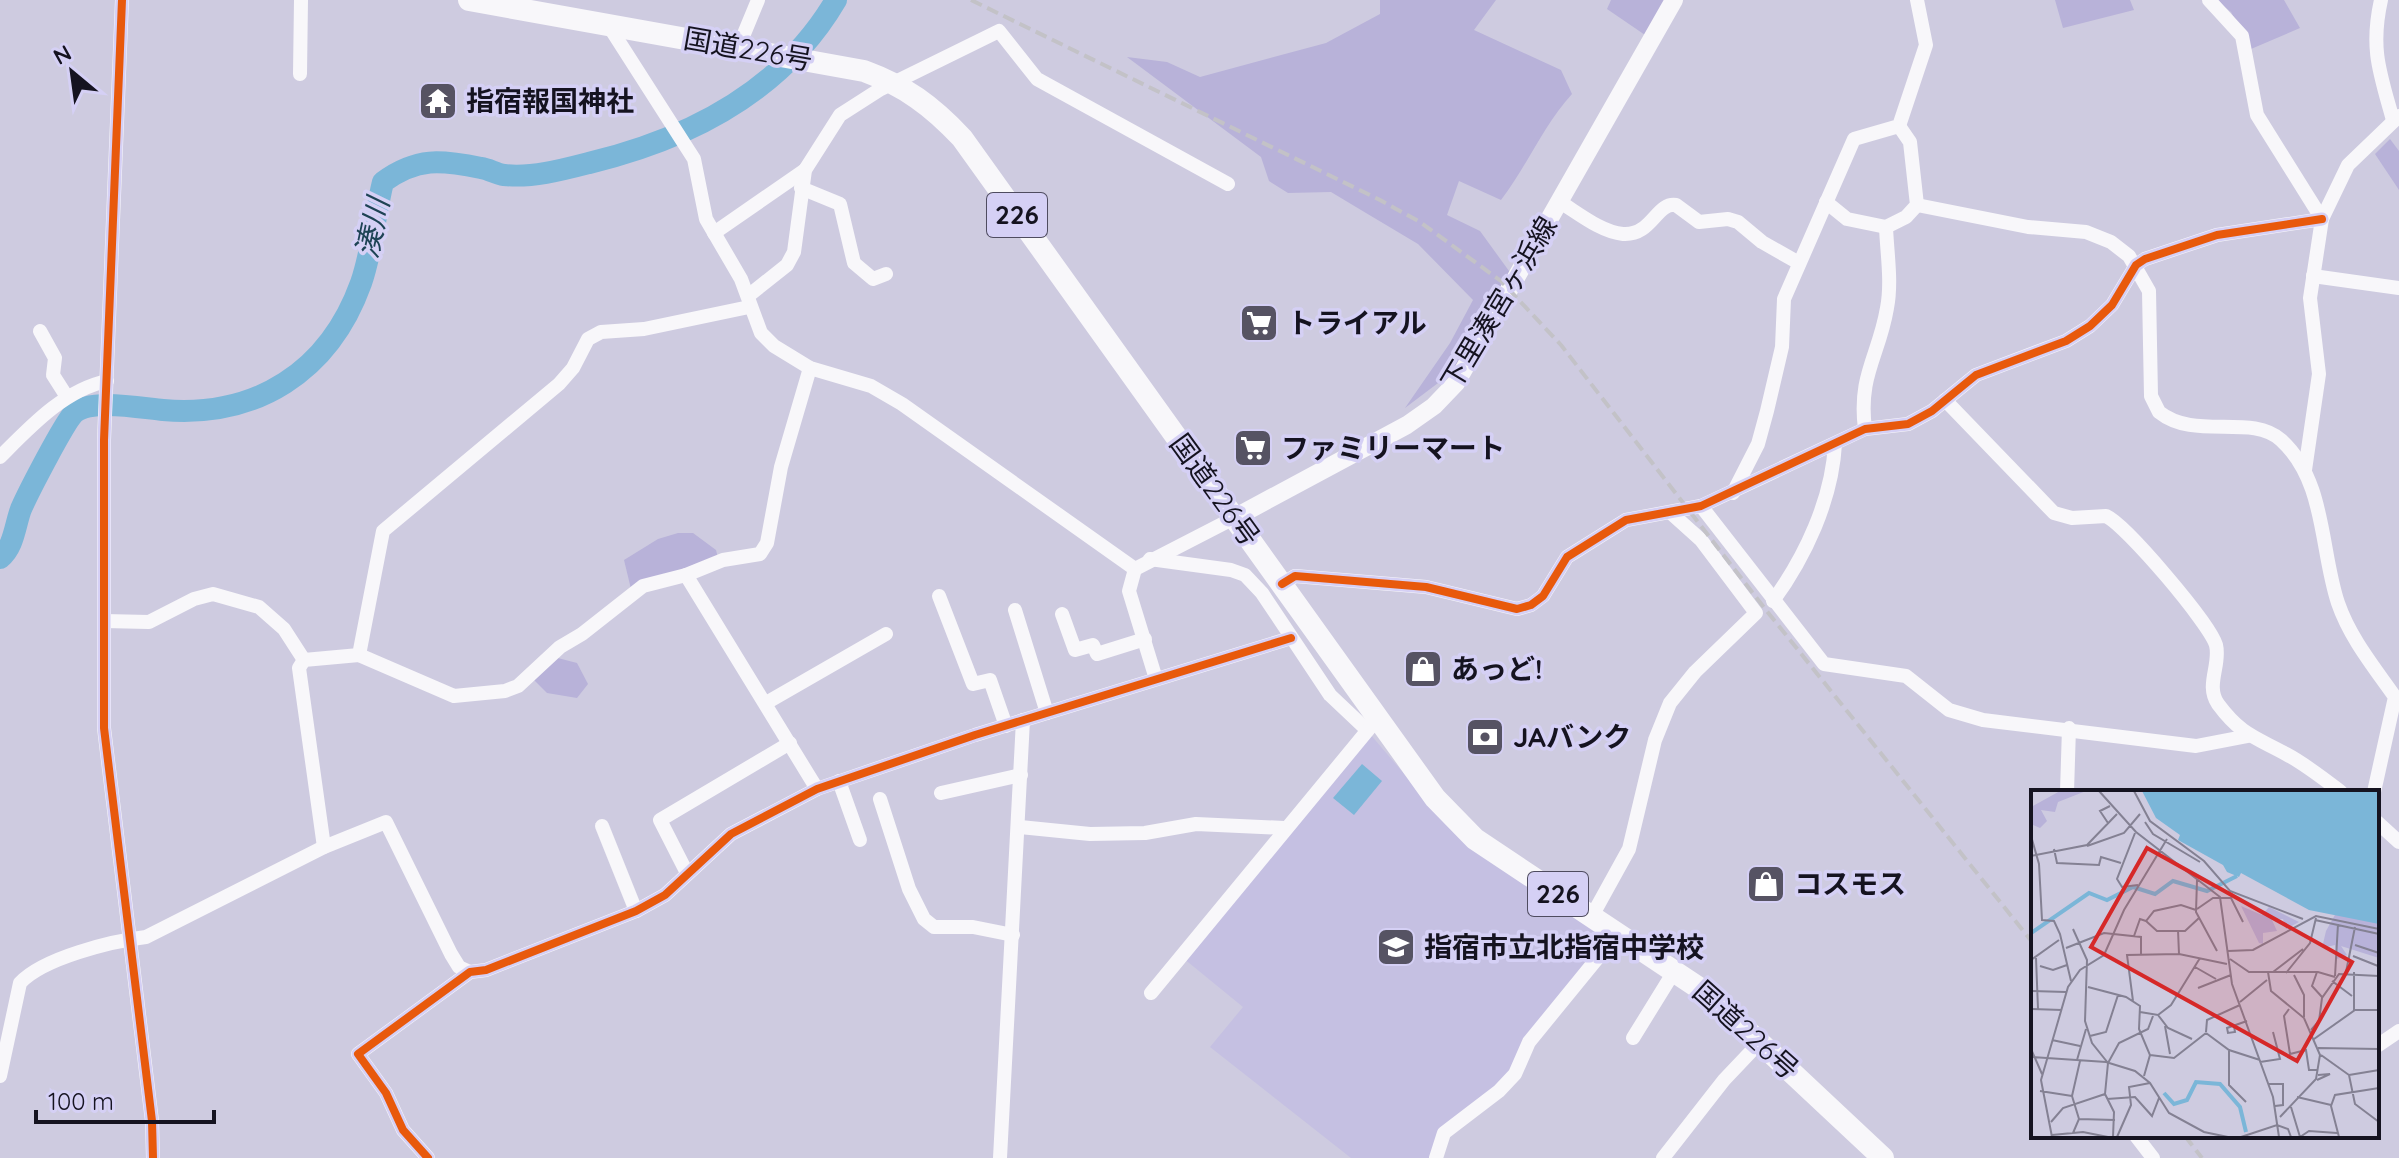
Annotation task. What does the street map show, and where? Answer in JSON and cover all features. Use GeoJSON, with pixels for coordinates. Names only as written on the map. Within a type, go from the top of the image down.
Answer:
{"type":"FeatureCollection","features":[{"type":"Feature","properties":{"kind":"highway","name":"国道226号"},"geometry":{"type":"LineString","coordinates":[[469,0],[820,62],[896,82],[933,107],[962,138],[1282,584],[1372,724],[1435,798],[1475,839],[1708,994],[1883,1158]]}},
{"type":"Feature","properties":{"kind":"main road","name":"下里湊宮ヶ浜線"},"geometry":{"type":"LineString","coordinates":[[1234,518],[1422,415],[1456,383],[1674,0]]}},
{"type":"Feature","properties":{"kind":"street"},"geometry":{"type":"LineString","coordinates":[[122,0],[105,423],[106,756],[152,1121],[153,1158]]}},
{"type":"Feature","properties":{"kind":"street"},"geometry":{"type":"LineString","coordinates":[[300,74],[301,0]]}},
{"type":"Feature","properties":{"kind":"street"},"geometry":{"type":"LineString","coordinates":[[739,46],[758,0]]}},
{"type":"Feature","properties":{"kind":"street"},"geometry":{"type":"LineString","coordinates":[[1899,126],[1926,45],[1917,0]]}},
{"type":"Feature","properties":{"kind":"street"},"geometry":{"type":"LineString","coordinates":[[2209,0],[2242,36],[2257,115],[2322,219]]}},
{"type":"Feature","properties":{"kind":"street"},"geometry":{"type":"LineString","coordinates":[[2374,790],[2395,697],[2362,650],[2338,603],[2326,540],[2305,470],[2319,374],[2310,315],[2322,219],[2348,165],[2396,118],[2375,55],[2374,31],[2381,0]]}},
{"type":"Feature","properties":{"kind":"street"},"geometry":{"type":"LineString","coordinates":[[607,23],[694,159],[706,219],[749,301],[761,333],[774,346],[810,368],[871,386],[902,404],[1135,569]]}},
{"type":"Feature","properties":{"kind":"street"},"geometry":{"type":"LineString","coordinates":[[359,655],[377,547],[383,531],[559,384],[573,368],[588,339],[601,332],[644,329],[749,301],[787,265],[794,252],[805,170],[840,115],[896,82],[999,31],[1037,79],[1228,184]]}},
{"type":"Feature","properties":{"kind":"street"},"geometry":{"type":"LineString","coordinates":[[1733,493],[1761,433],[1782,347],[1784,299],[1854,139],[1899,126]]}},
{"type":"Feature","properties":{"kind":"street"},"geometry":{"type":"LineString","coordinates":[[1826,202],[1847,219],[1886,227],[1906,217],[1917,205],[1910,142],[1899,126]]}},
{"type":"Feature","properties":{"kind":"street"},"geometry":{"type":"LineString","coordinates":[[714,233],[805,170]]}},
{"type":"Feature","properties":{"kind":"street"},"geometry":{"type":"LineString","coordinates":[[801,188],[840,204],[854,263],[873,279],[886,274]]}},
{"type":"Feature","properties":{"kind":"street"},"geometry":{"type":"LineString","coordinates":[[1560,202],[1623,234],[1643,230],[1664,207],[1676,205],[1699,222],[1728,219],[1738,222],[1762,242],[1799,263]]}},
{"type":"Feature","properties":{"kind":"street"},"geometry":{"type":"LineString","coordinates":[[1917,205],[2028,227],[2097,235],[2111,242],[2136,265],[2149,291],[2151,396],[2159,412],[2205,429],[2250,428],[2271,433],[2305,470]]}},
{"type":"Feature","properties":{"kind":"street"},"geometry":{"type":"LineString","coordinates":[[1282,584],[1295,576],[1426,587],[1517,609],[1531,605],[1543,596],[1567,557],[1583,544],[1626,520],[1643,514],[1671,513],[1701,506],[1865,429],[1908,424],[1976,375],[2066,341],[2090,326],[2112,305],[2136,265],[2182,243],[2322,219]]}},
{"type":"Feature","properties":{"kind":"street"},"geometry":{"type":"LineString","coordinates":[[1865,429],[1861,401],[1864,382],[1888,307],[1886,227]]}},
{"type":"Feature","properties":{"kind":"street"},"geometry":{"type":"LineString","coordinates":[[2313,276],[2399,288]]}},
{"type":"Feature","properties":{"kind":"street"},"geometry":{"type":"LineString","coordinates":[[40,331],[55,358],[53,375],[67,397]]}},
{"type":"Feature","properties":{"kind":"street"},"geometry":{"type":"LineString","coordinates":[[304,660],[359,655],[454,696],[505,691],[518,686],[560,647],[582,634],[643,586],[686,575],[723,560],[760,554],[767,543],[778,479],[810,368]]}},
{"type":"Feature","properties":{"kind":"street"},"geometry":{"type":"LineString","coordinates":[[0,457],[67,397],[89,384],[106,385]]}},
{"type":"Feature","properties":{"kind":"street"},"geometry":{"type":"LineString","coordinates":[[1945,400],[2054,513],[2072,518],[2106,516],[2130,535],[2211,632],[2217,653],[2212,689],[2214,697],[2248,736],[2286,754],[2338,790]]}},
{"type":"Feature","properties":{"kind":"street"},"geometry":{"type":"LineString","coordinates":[[1773,601],[1798,566],[1813,532],[1835,444]]}},
{"type":"Feature","properties":{"kind":"street"},"geometry":{"type":"LineString","coordinates":[[1701,506],[1824,664],[1906,676],[1941,704],[1966,717],[2196,746],[2248,736]]}},
{"type":"Feature","properties":{"kind":"street"},"geometry":{"type":"LineString","coordinates":[[1592,916],[1629,849],[1655,740],[1670,703],[1695,672],[1756,613],[1701,540],[1671,513]]}},
{"type":"Feature","properties":{"kind":"street"},"geometry":{"type":"LineString","coordinates":[[1156,679],[1129,591],[1135,569],[1234,518]]}},
{"type":"Feature","properties":{"kind":"street"},"geometry":{"type":"LineString","coordinates":[[1150,559],[1231,570],[1245,575],[1262,593],[1330,695],[1372,724],[1151,993]]}},
{"type":"Feature","properties":{"kind":"street"},"geometry":{"type":"LineString","coordinates":[[686,575],[817,789]]}},
{"type":"Feature","properties":{"kind":"street"},"geometry":{"type":"LineString","coordinates":[[104,621],[149,622],[194,599],[213,594],[259,607],[284,629],[304,660]]}},
{"type":"Feature","properties":{"kind":"street"},"geometry":{"type":"LineString","coordinates":[[939,596],[973,684],[990,680],[1006,726]]}},
{"type":"Feature","properties":{"kind":"street"},"geometry":{"type":"LineString","coordinates":[[1015,610],[1047,713]]}},
{"type":"Feature","properties":{"kind":"street"},"geometry":{"type":"LineString","coordinates":[[1062,614],[1075,650],[1093,645],[1097,654],[1145,639]]}},
{"type":"Feature","properties":{"kind":"street"},"geometry":{"type":"LineString","coordinates":[[766,703],[886,634]]}},
{"type":"Feature","properties":{"kind":"street"},"geometry":{"type":"LineString","coordinates":[[428,1158],[403,1130],[386,1093],[358,1054],[470,972],[486,970],[636,911],[665,895],[731,834],[817,789],[1023,720],[1291,638]]}},
{"type":"Feature","properties":{"kind":"street"},"geometry":{"type":"LineString","coordinates":[[304,660],[299,668],[324,847]]}},
{"type":"Feature","properties":{"kind":"street"},"geometry":{"type":"LineString","coordinates":[[1000,1158],[1020,827],[1023,720]]}},
{"type":"Feature","properties":{"kind":"street"},"geometry":{"type":"LineString","coordinates":[[2067,790],[2069,728]]}},
{"type":"Feature","properties":{"kind":"street"},"geometry":{"type":"LineString","coordinates":[[687,873],[660,820],[790,743]]}},
{"type":"Feature","properties":{"kind":"street"},"geometry":{"type":"LineString","coordinates":[[941,793],[1021,775]]}},
{"type":"Feature","properties":{"kind":"street"},"geometry":{"type":"LineString","coordinates":[[839,781],[860,840]]}},
{"type":"Feature","properties":{"kind":"street"},"geometry":{"type":"LineString","coordinates":[[880,799],[909,889],[924,919],[934,927],[973,927],[1013,935]]}},
{"type":"Feature","properties":{"kind":"street"},"geometry":{"type":"LineString","coordinates":[[0,1076],[5,1033],[20,983],[43,965],[127,939],[146,937],[324,847],[386,822],[451,954],[459,967],[470,972]]}},
{"type":"Feature","properties":{"kind":"street"},"geometry":{"type":"LineString","coordinates":[[1020,827],[1090,834],[1145,833],[1196,824],[1284,828]]}},
{"type":"Feature","properties":{"kind":"street"},"geometry":{"type":"LineString","coordinates":[[2379,824],[2399,842]]}},
{"type":"Feature","properties":{"kind":"street"},"geometry":{"type":"LineString","coordinates":[[602,826],[636,911]]}},
{"type":"Feature","properties":{"kind":"street"},"geometry":{"type":"LineString","coordinates":[[1436,1158],[1444,1133],[1515,1074],[1529,1042],[1618,933]]}},
{"type":"Feature","properties":{"kind":"street"},"geometry":{"type":"LineString","coordinates":[[1633,1038],[1675,970]]}},
{"type":"Feature","properties":{"kind":"street"},"geometry":{"type":"LineString","coordinates":[[2379,1045],[2399,1031]]}},
{"type":"Feature","properties":{"kind":"street"},"geometry":{"type":"LineString","coordinates":[[1663,1158],[1724,1080],[1761,1041]]}},
{"type":"Feature","properties":{"kind":"street"},"geometry":{"type":"LineString","coordinates":[[2138,1138],[2153,1158]]}},
{"type":"Feature","properties":{"kind":"shaded area"},"geometry":{"type":"Polygon","coordinates":[[[1380,0],[1496,0],[1474,30],[1561,70],[1572,94],[1552,119],[1501,200],[1459,181],[1447,215],[1480,231],[1517,282],[1450,374],[1405,408],[1450,343],[1473,300],[1418,244],[1331,192],[1288,193],[1269,181],[1261,157],[1127,57],[1167,62],[1200,77],[1326,43],[1380,14],[1380,0]]]}},
{"type":"Feature","properties":{"kind":"shaded area"},"geometry":{"type":"Polygon","coordinates":[[[1611,0],[1669,0],[1648,37],[1607,9],[1611,0]]]}},
{"type":"Feature","properties":{"kind":"shaded area"},"geometry":{"type":"Polygon","coordinates":[[[2055,0],[2130,0],[2134,10],[2063,28],[2055,0]]]}},
{"type":"Feature","properties":{"kind":"shaded area"},"geometry":{"type":"Polygon","coordinates":[[[2216,0],[2284,0],[2300,28],[2251,49],[2231,12],[2216,0]]]}},
{"type":"Feature","properties":{"kind":"shaded area"},"geometry":{"type":"Polygon","coordinates":[[[2390,139],[2399,151],[2399,190],[2375,154],[2390,139]]]}},
{"type":"Feature","properties":{"kind":"shaded area"},"geometry":{"type":"Polygon","coordinates":[[[678,533],[693,533],[716,550],[718,558],[631,589],[624,560],[658,539],[678,533]]]}},
{"type":"Feature","properties":{"kind":"shaded area"},"geometry":{"type":"Polygon","coordinates":[[[554,657],[577,663],[588,684],[577,698],[547,693],[533,679],[554,657]]]}},
{"type":"Feature","properties":{"kind":"shaded area","name":"指宿市立北指宿中学校"},"geometry":{"type":"Polygon","coordinates":[[[1370,734],[1441,817],[1609,935],[1501,1085],[1449,1121],[1432,1158],[1351,1158],[1210,1047],[1243,1007],[1183,958],[1370,734]]]}},
{"type":"Feature","properties":{"kind":"water"},"geometry":{"type":"Polygon","coordinates":[[[1362,764],[1382,781],[1354,815],[1333,798],[1362,764]]]}},
{"type":"Feature","properties":{"kind":"waterway","name":"湊川"},"geometry":{"type":"LineString","coordinates":[[0,558],[11,542],[31,489],[74,413],[82,408],[104,405],[163,410],[229,406],[258,397],[285,383],[309,364],[330,342],[361,283],[383,182],[418,164],[441,162],[515,176],[558,171],[662,140],[730,107],[760,86],[789,61],[836,0]]}},
{"type":"Feature","properties":{"kind":"railway"},"geometry":{"type":"LineString","coordinates":[[971,0],[1380,200],[1420,222],[1501,281],[1561,345],[1766,610],[2031,941]]}},
{"type":"Feature","properties":{"kind":"railway"},"geometry":{"type":"LineString","coordinates":[[2187,1138],[2202,1158]]}},
{"type":"Feature","properties":{"kind":"cycle path"},"geometry":{"type":"LineString","coordinates":[[122,0],[104,440],[104,728],[152,1121],[153,1158]]}},
{"type":"Feature","properties":{"kind":"cycle path"},"geometry":{"type":"LineString","coordinates":[[1282,584],[1295,576],[1426,587],[1517,609],[1531,605],[1543,596],[1567,557],[1626,520],[1701,506],[1865,429],[1908,424],[1932,411],[1976,375],[2066,341],[2090,326],[2112,305],[2136,265],[2145,259],[2217,235],[2322,219]]}},
{"type":"Feature","properties":{"kind":"cycle path"},"geometry":{"type":"LineString","coordinates":[[428,1158],[403,1130],[386,1093],[358,1054],[470,972],[486,970],[636,911],[665,895],[731,834],[817,789],[975,735],[1291,638]]}},
{"type":"Feature","properties":{"kind":"place","name":"指宿報国神社"},"geometry":{"type":"Point","coordinates":[438,101]}},
{"type":"Feature","properties":{"kind":"place","name":"トライアル"},"geometry":{"type":"Point","coordinates":[1259,323]}},
{"type":"Feature","properties":{"kind":"place","name":"ファミリーマート"},"geometry":{"type":"Point","coordinates":[1253,448]}},
{"type":"Feature","properties":{"kind":"place","name":"あっど!"},"geometry":{"type":"Point","coordinates":[1423,669]}},
{"type":"Feature","properties":{"kind":"place","name":"JAバンク"},"geometry":{"type":"Point","coordinates":[1485,737]}},
{"type":"Feature","properties":{"kind":"place","name":"コスモス"},"geometry":{"type":"Point","coordinates":[1766,884]}},
{"type":"Feature","properties":{"kind":"place","name":"指宿市立北指宿中学校"},"geometry":{"type":"Point","coordinates":[1396,947]}}]}
